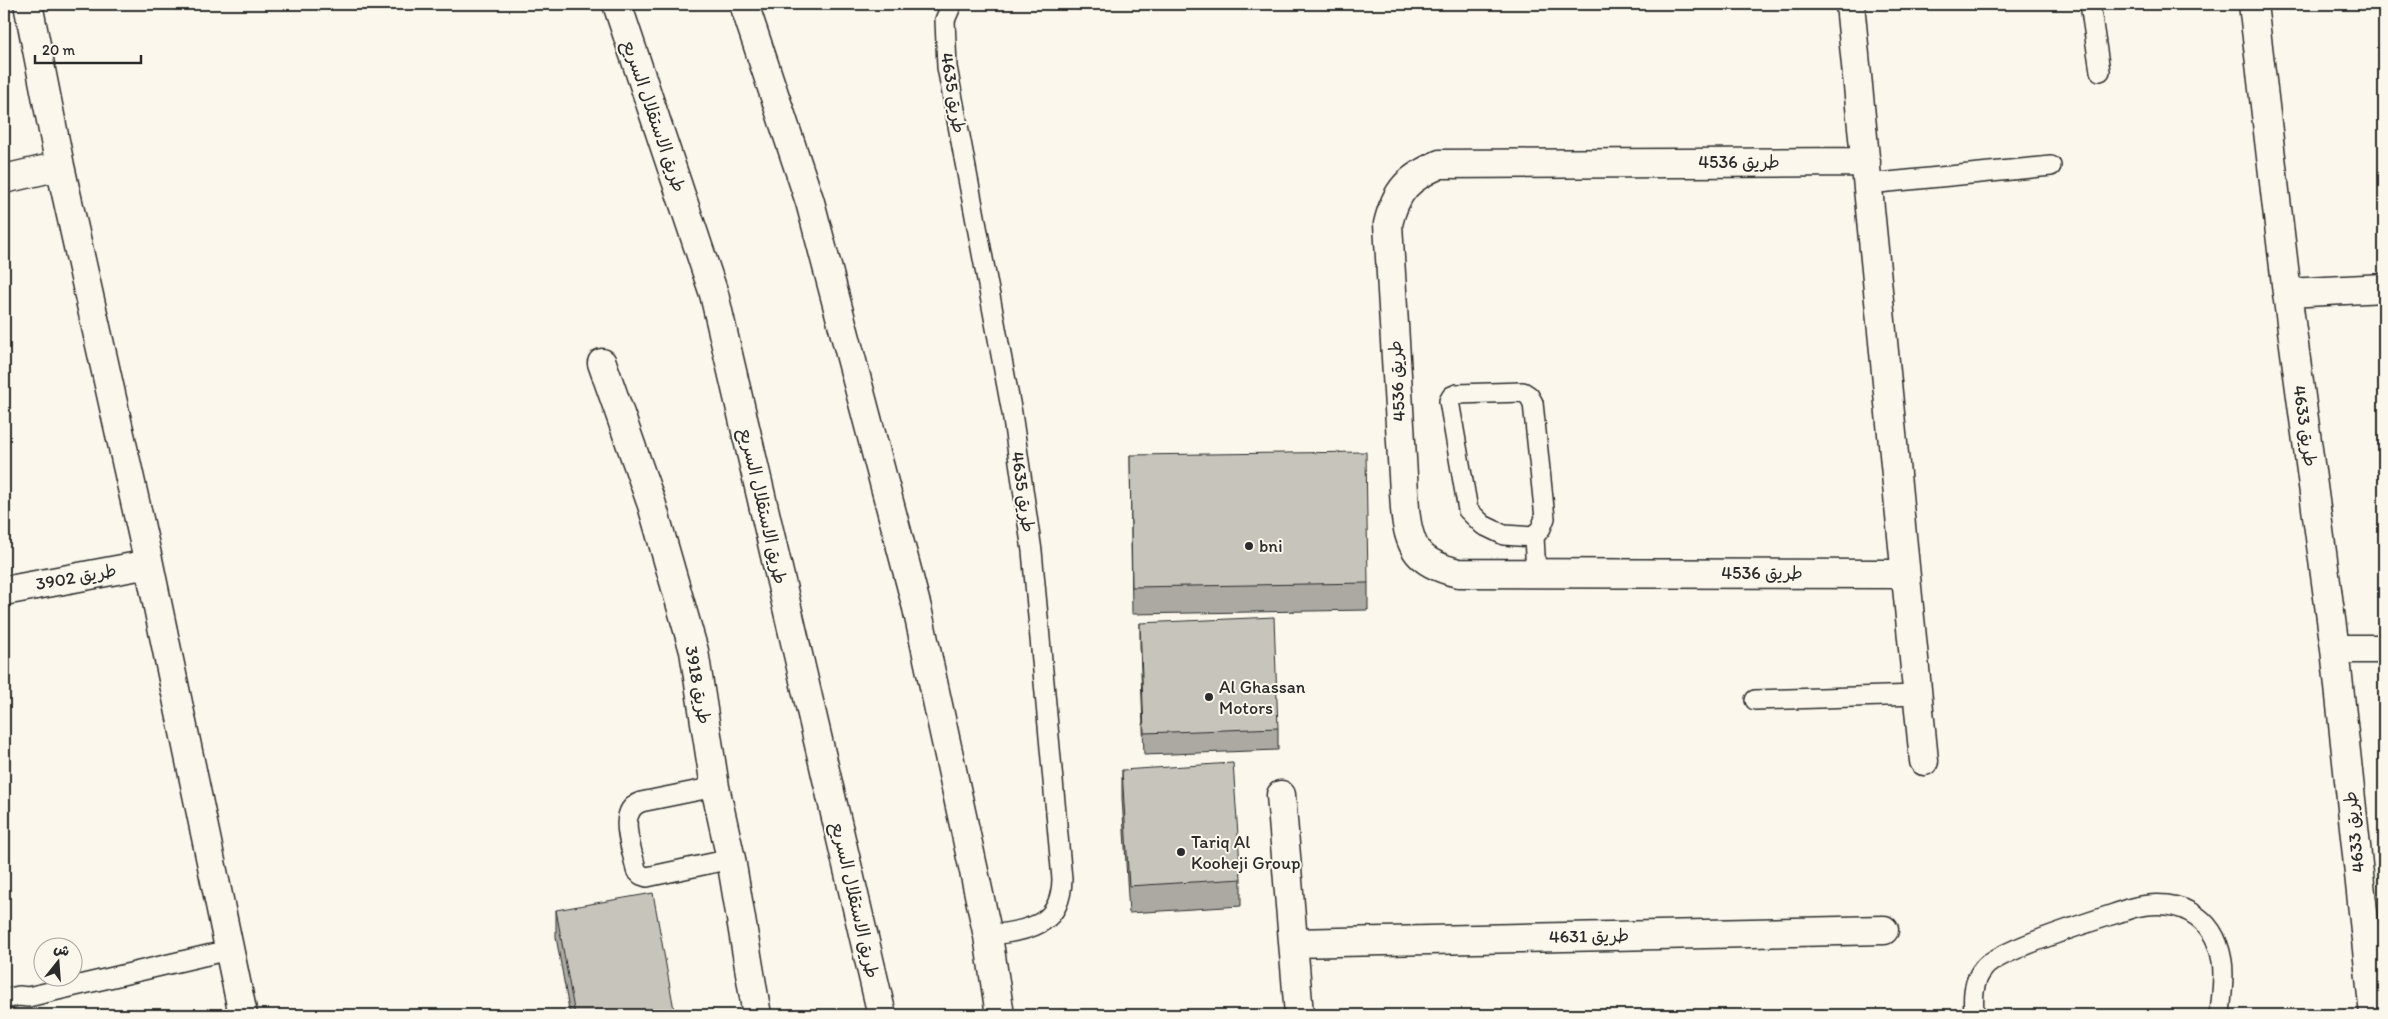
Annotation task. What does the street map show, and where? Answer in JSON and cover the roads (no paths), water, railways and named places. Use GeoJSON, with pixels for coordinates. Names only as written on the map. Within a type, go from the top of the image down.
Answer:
{"type":"FeatureCollection","features":[{"type":"Feature","properties":{"kind":"street"},"geometry":{"type":"LineString","coordinates":[[28,4],[60,166],[149,564],[243,1015]]}},
{"type":"Feature","properties":{"kind":"street","name":"طريق الاستقلال السريع"},"geometry":{"type":"LineString","coordinates":[[617,4],[714,294],[882,1015]]}},
{"type":"Feature","properties":{"kind":"street"},"geometry":{"type":"LineString","coordinates":[[744,4],[810,202],[912,589],[988,936],[1000,1015]]}},
{"type":"Feature","properties":{"kind":"street"},"geometry":{"type":"LineString","coordinates":[[1850,4],[1924,761]]}},
{"type":"Feature","properties":{"kind":"street","name":"طريق 4633"},"geometry":{"type":"LineString","coordinates":[[2253,4],[2287,292],[2335,648],[2374,1015]]}},
{"type":"Feature","properties":{"kind":"street","name":"طريق 4536"},"geometry":{"type":"LineString","coordinates":[[1867,173],[1440,164],[1420,173],[1402,187],[1393,205],[1388,224],[1407,533],[1419,554],[1437,568],[1458,573],[1905,574]]}},
{"type":"Feature","properties":{"kind":"street"},"geometry":{"type":"LineString","coordinates":[[4,179],[60,166]]}},
{"type":"Feature","properties":{"kind":"street"},"geometry":{"type":"LineString","coordinates":[[2287,292],[2384,288]]}},
{"type":"Feature","properties":{"kind":"street","name":"طريق 3918"},"geometry":{"type":"LineString","coordinates":[[602,363],[652,505],[694,651],[715,787],[731,859],[757,1015]]}},
{"type":"Feature","properties":{"kind":"street","name":"طريق 3902"},"geometry":{"type":"LineString","coordinates":[[4,591],[149,564]]}},
{"type":"Feature","properties":{"kind":"street"},"geometry":{"type":"LineString","coordinates":[[2335,648],[2384,649]]}},
{"type":"Feature","properties":{"kind":"street"},"geometry":{"type":"LineString","coordinates":[[1281,795],[1299,1015]]}},
{"type":"Feature","properties":{"kind":"street","name":"طريق 4631"},"geometry":{"type":"LineString","coordinates":[[1293,943],[1884,930]]}},
{"type":"Feature","properties":{"kind":"lane","name":"طريق 4635"},"geometry":{"type":"LineString","coordinates":[[952,4],[945,20],[947,67],[1012,413],[1032,551],[1062,879],[1062,895],[1056,910],[1044,921],[1030,928],[988,936]]}},
{"type":"Feature","properties":{"kind":"lane"},"geometry":{"type":"LineString","coordinates":[[2090,4],[2100,71]]}},
{"type":"Feature","properties":{"kind":"lane"},"geometry":{"type":"LineString","coordinates":[[1867,173],[2051,166]]}},
{"type":"Feature","properties":{"kind":"lane"},"geometry":{"type":"LineString","coordinates":[[1534,538],[1504,535],[1482,525],[1468,510],[1449,400],[1452,396],[1457,394],[1522,392],[1529,396],[1533,403],[1545,518],[1534,538],[1536,573]]}},
{"type":"Feature","properties":{"kind":"lane"},"geometry":{"type":"LineString","coordinates":[[1755,700],[1918,695]]}},
{"type":"Feature","properties":{"kind":"lane"},"geometry":{"type":"LineString","coordinates":[[715,787],[641,802],[629,810],[627,824],[636,870],[641,875],[648,877],[731,859]]}},
{"type":"Feature","properties":{"kind":"lane"},"geometry":{"type":"LineString","coordinates":[[1974,1015],[1974,990],[1977,978],[1993,958],[2132,908],[2149,904],[2167,904],[2184,909],[2199,918],[2211,930],[2219,946],[2223,963],[2220,1015]]}},
{"type":"Feature","properties":{"kind":"lane"},"geometry":{"type":"LineString","coordinates":[[4,999],[19,996],[28,997],[229,950]]}},
{"type":"Feature","properties":{"kind":"lane"},"geometry":{"type":"LineString","coordinates":[[4,1009],[22,1004],[28,997]]}},
{"type":"Feature","properties":{"kind":"place","name":"bni"},"geometry":{"type":"Point","coordinates":[1249,546]}},
{"type":"Feature","properties":{"kind":"place","name":"Al Ghassan Motors"},"geometry":{"type":"Point","coordinates":[1209,697]}},
{"type":"Feature","properties":{"kind":"place","name":"Tariq Al Kooheji Group"},"geometry":{"type":"Point","coordinates":[1181,852]}}]}
